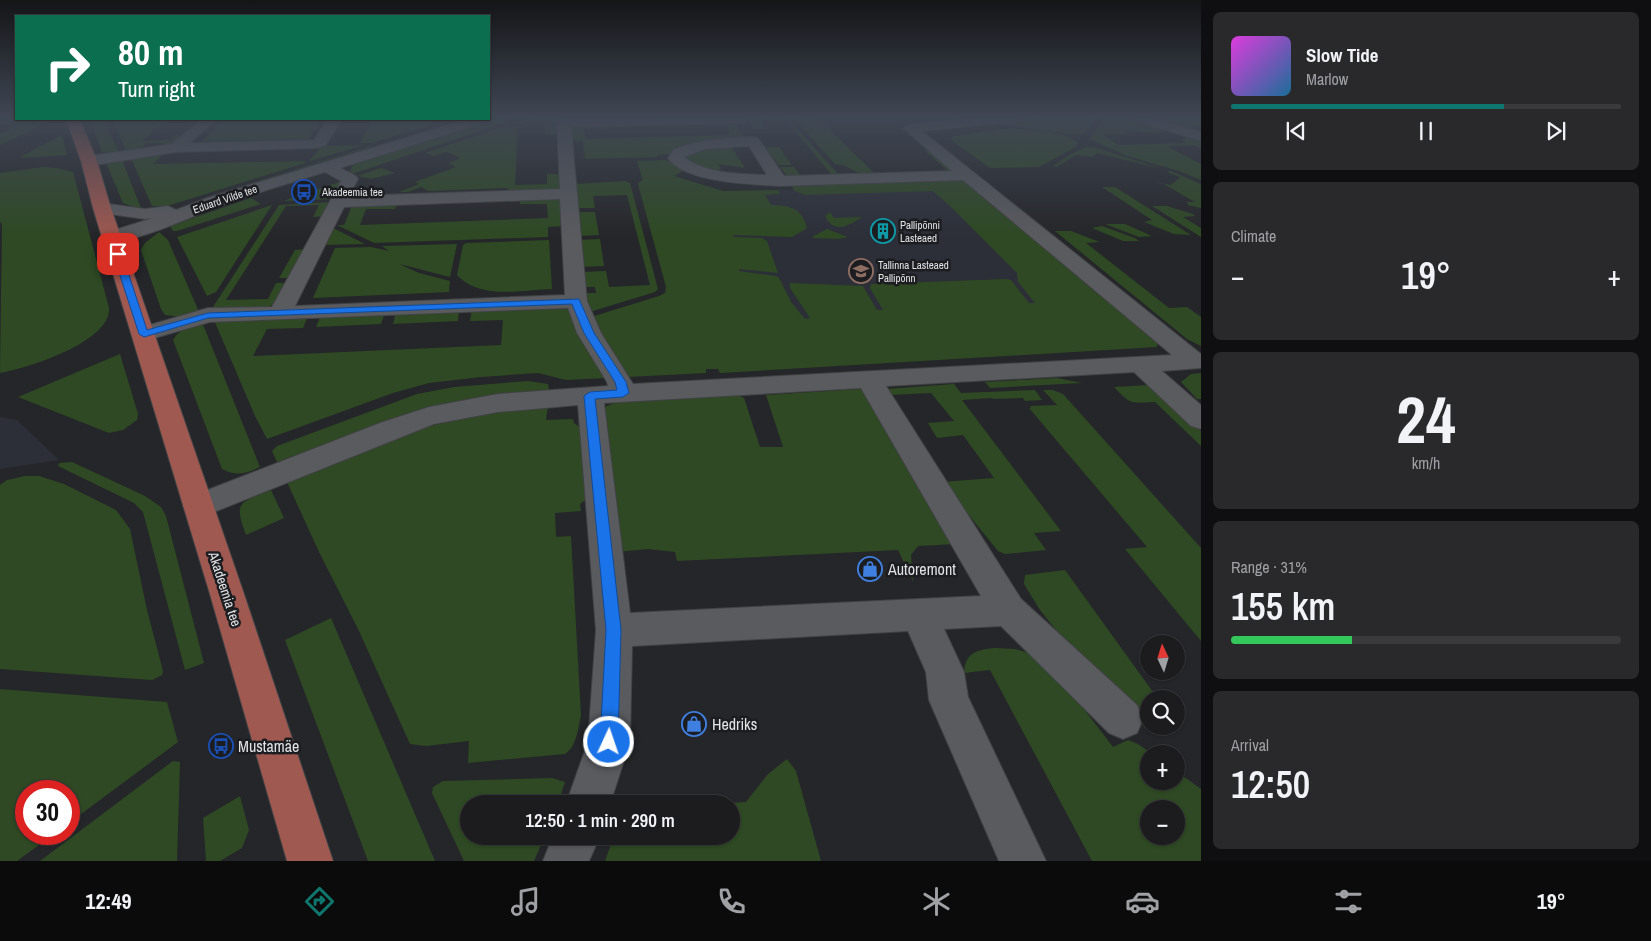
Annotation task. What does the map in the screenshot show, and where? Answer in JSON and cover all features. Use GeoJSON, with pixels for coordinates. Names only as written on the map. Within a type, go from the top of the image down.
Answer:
{"type":"FeatureCollection","features":[{"type":"Feature","properties":{"kind":"main road","name":"Akadeemia tee"},"geometry":{"type":"LineString","coordinates":[[88,157],[102,208],[144,334],[310,861]]}},
{"type":"Feature","properties":{"kind":"street"},"geometry":{"type":"LineString","coordinates":[[89,161],[115,157]]}},
{"type":"Feature","properties":{"kind":"street","name":"Eduard Vilde tee"},"geometry":{"type":"LineString","coordinates":[[112,237],[130,233],[216,201],[358,157]]}},
{"type":"Feature","properties":{"kind":"street"},"geometry":{"type":"LineString","coordinates":[[566,157],[576,301],[589,333],[620,382],[623,393]]}},
{"type":"Feature","properties":{"kind":"street"},"geometry":{"type":"LineString","coordinates":[[676,157],[697,169],[731,177],[780,180],[968,175]]}},
{"type":"Feature","properties":{"kind":"street"},"geometry":{"type":"LineString","coordinates":[[764,157],[780,180]]}},
{"type":"Feature","properties":{"kind":"street"},"geometry":{"type":"LineString","coordinates":[[946,157],[1198,361]]}},
{"type":"Feature","properties":{"kind":"street"},"geometry":{"type":"LineString","coordinates":[[280,313],[350,179],[326,167]]}},
{"type":"Feature","properties":{"kind":"street"},"geometry":{"type":"LineString","coordinates":[[338,202],[568,194]]}},
{"type":"Feature","properties":{"kind":"street"},"geometry":{"type":"LineString","coordinates":[[102,208],[145,214],[216,201]]}},
{"type":"Feature","properties":{"kind":"street"},"geometry":{"type":"LineString","coordinates":[[144,334],[208,315],[576,301]]}},
{"type":"Feature","properties":{"kind":"street"},"geometry":{"type":"LineString","coordinates":[[198,506],[429,416],[498,402],[623,393],[1198,361]]}},
{"type":"Feature","properties":{"kind":"street"},"geometry":{"type":"LineString","coordinates":[[1141,365],[1201,420]]}},
{"type":"Feature","properties":{"kind":"street"},"geometry":{"type":"LineString","coordinates":[[870,380],[1008,610],[1123,719]]}},
{"type":"Feature","properties":{"kind":"street"},"geometry":{"type":"LineString","coordinates":[[590,396],[614,630],[609,742],[591,795]]}},
{"type":"Feature","properties":{"kind":"street"},"geometry":{"type":"LineString","coordinates":[[614,630],[1008,610]]}},
{"type":"Feature","properties":{"kind":"street"},"geometry":{"type":"LineString","coordinates":[[919,615],[945,672],[949,700],[1024,861]]}},
{"type":"Feature","properties":{"kind":"street"},"geometry":{"type":"LineString","coordinates":[[566,861],[573,845]]}},
{"type":"Feature","properties":{"kind":"shaded area","name":"Tallinna Lasteaed Pallipõnn"},"geometry":{"type":"Polygon","coordinates":[[[951,184],[1101,327],[701,349],[709,192],[951,184]]]}},
{"type":"Feature","properties":{"kind":"shaded area"},"geometry":{"type":"Polygon","coordinates":[[[0,417],[17,420],[59,460],[0,469],[0,417]]]}},
{"type":"Feature","properties":{"kind":"green space"},"geometry":{"type":"Polygon","coordinates":[[[131,157],[160,157],[153,164],[305,161],[305,163],[167,206],[152,206],[131,157]]]}},
{"type":"Feature","properties":{"kind":"green space"},"geometry":{"type":"Polygon","coordinates":[[[312,157],[323,157],[310,161],[312,157]]]}},
{"type":"Feature","properties":{"kind":"green space"},"geometry":{"type":"Polygon","coordinates":[[[334,157],[337,157],[184,204],[334,157]]]}},
{"type":"Feature","properties":{"kind":"green space"},"geometry":{"type":"Polygon","coordinates":[[[377,157],[402,157],[352,174],[350,172],[352,166],[377,157]]]}},
{"type":"Feature","properties":{"kind":"green space"},"geometry":{"type":"Polygon","coordinates":[[[459,157],[516,157],[515,185],[547,184],[547,174],[562,174],[561,188],[558,190],[508,191],[508,188],[428,191],[421,187],[408,192],[399,192],[419,184],[415,182],[456,167],[448,163],[461,158],[459,157]]]}},
{"type":"Feature","properties":{"kind":"green space"},"geometry":{"type":"Polygon","coordinates":[[[585,157],[650,157],[579,159],[585,157]]]}},
{"type":"Feature","properties":{"kind":"green space"},"geometry":{"type":"Polygon","coordinates":[[[738,157],[745,168],[718,164],[721,169],[711,170],[683,158],[738,157]]]}},
{"type":"Feature","properties":{"kind":"green space"},"geometry":{"type":"Polygon","coordinates":[[[773,157],[786,157],[792,165],[779,165],[773,157]]]}},
{"type":"Feature","properties":{"kind":"green space"},"geometry":{"type":"Polygon","coordinates":[[[817,157],[823,157],[840,176],[788,177],[780,167],[794,167],[801,176],[832,175],[817,157]]]}},
{"type":"Feature","properties":{"kind":"green space"},"geometry":{"type":"Polygon","coordinates":[[[829,157],[858,157],[874,173],[947,170],[932,157],[938,157],[955,171],[861,174],[843,165],[835,164],[829,157]]]}},
{"type":"Feature","properties":{"kind":"green space"},"geometry":{"type":"Polygon","coordinates":[[[975,157],[1057,157],[1039,167],[990,168],[975,157]]]}},
{"type":"Feature","properties":{"kind":"green space"},"geometry":{"type":"Polygon","coordinates":[[[1066,157],[1073,157],[1057,167],[1053,166],[1066,157]]]}},
{"type":"Feature","properties":{"kind":"green space"},"geometry":{"type":"Polygon","coordinates":[[[1114,157],[1125,157],[1162,169],[1114,157]]]}},
{"type":"Feature","properties":{"kind":"green space"},"geometry":{"type":"Polygon","coordinates":[[[1131,157],[1188,157],[1201,164],[1201,180],[1179,171],[1131,157]]]}},
{"type":"Feature","properties":{"kind":"green space"},"geometry":{"type":"Polygon","coordinates":[[[121,158],[141,209],[123,203],[107,165],[109,162],[121,158]]]}},
{"type":"Feature","properties":{"kind":"green space"},"geometry":{"type":"Polygon","coordinates":[[[665,160],[675,163],[685,170],[674,176],[723,191],[778,190],[780,194],[765,195],[771,205],[789,207],[802,216],[807,228],[792,237],[733,235],[734,237],[762,238],[767,241],[778,273],[739,269],[739,271],[779,278],[791,302],[805,319],[810,318],[790,288],[790,283],[863,286],[877,310],[883,310],[870,288],[871,284],[1006,279],[1011,280],[1029,303],[1035,303],[1018,282],[1017,273],[933,191],[805,195],[795,191],[790,184],[963,179],[1158,342],[1157,347],[720,373],[718,369],[706,369],[706,373],[628,377],[588,318],[665,293],[666,287],[639,188],[638,183],[643,180],[637,161],[665,160]]]}},
{"type":"Feature","properties":{"kind":"green space"},"geometry":{"type":"Polygon","coordinates":[[[43,167],[73,172],[109,308],[106,320],[97,332],[83,342],[29,366],[0,373],[2,225],[0,221],[0,173],[43,167]]]}},
{"type":"Feature","properties":{"kind":"green space"},"geometry":{"type":"Polygon","coordinates":[[[381,168],[395,173],[371,179],[357,176],[381,168]]]}},
{"type":"Feature","properties":{"kind":"green space"},"geometry":{"type":"Polygon","coordinates":[[[1171,171],[1201,184],[1201,208],[1188,205],[1187,202],[1195,202],[1163,184],[1171,185],[1180,177],[1166,172],[1171,171]]]}},
{"type":"Feature","properties":{"kind":"green space"},"geometry":{"type":"Polygon","coordinates":[[[342,181],[332,199],[283,201],[342,181]]]}},
{"type":"Feature","properties":{"kind":"green space"},"geometry":{"type":"Polygon","coordinates":[[[625,181],[630,183],[658,289],[655,292],[593,311],[585,311],[586,290],[586,293],[596,293],[595,287],[581,287],[581,272],[606,271],[609,287],[650,285],[627,195],[593,196],[595,208],[578,208],[575,184],[625,181]]]}},
{"type":"Feature","properties":{"kind":"green space"},"geometry":{"type":"Polygon","coordinates":[[[1102,187],[1115,187],[1191,235],[1174,234],[1144,222],[1152,220],[1102,187]]]}},
{"type":"Feature","properties":{"kind":"green space"},"geometry":{"type":"Polygon","coordinates":[[[251,198],[261,204],[177,231],[173,231],[170,226],[251,198]]]}},
{"type":"Feature","properties":{"kind":"green space"},"geometry":{"type":"Polygon","coordinates":[[[520,198],[560,199],[563,215],[561,217],[564,226],[548,227],[548,237],[374,243],[337,225],[344,225],[353,203],[398,202],[395,209],[366,209],[360,225],[548,218],[547,204],[520,204],[520,198]]]}},
{"type":"Feature","properties":{"kind":"green space"},"geometry":{"type":"Polygon","coordinates":[[[331,202],[325,216],[313,217],[319,205],[286,206],[226,300],[268,299],[276,283],[290,283],[278,303],[262,309],[215,310],[213,307],[279,205],[331,202]]]}},
{"type":"Feature","properties":{"kind":"green space"},"geometry":{"type":"Polygon","coordinates":[[[272,205],[216,292],[207,296],[177,237],[272,205]]]}},
{"type":"Feature","properties":{"kind":"green space"},"geometry":{"type":"Polygon","coordinates":[[[1152,206],[1167,206],[1193,214],[1195,216],[1183,217],[1201,228],[1201,237],[1152,206]]]}},
{"type":"Feature","properties":{"kind":"green space"},"geometry":{"type":"Polygon","coordinates":[[[576,212],[595,212],[599,235],[578,236],[576,212]]]}},
{"type":"Feature","properties":{"kind":"green space"},"geometry":{"type":"Polygon","coordinates":[[[830,212],[834,218],[862,217],[842,227],[837,227],[829,222],[825,216],[830,212]]]}},
{"type":"Feature","properties":{"kind":"green space"},"geometry":{"type":"Polygon","coordinates":[[[1105,224],[1125,224],[1152,236],[1139,237],[1105,224]]]}},
{"type":"Feature","properties":{"kind":"green space"},"geometry":{"type":"Polygon","coordinates":[[[1102,226],[1139,241],[1123,241],[1092,228],[1102,226]]]}},
{"type":"Feature","properties":{"kind":"green space"},"geometry":{"type":"Polygon","coordinates":[[[331,227],[365,244],[322,245],[331,227]]]}},
{"type":"Feature","properties":{"kind":"green space"},"geometry":{"type":"Polygon","coordinates":[[[827,229],[848,237],[839,239],[812,237],[827,229]]]}},
{"type":"Feature","properties":{"kind":"green space"},"geometry":{"type":"Polygon","coordinates":[[[1055,231],[1071,231],[1099,242],[1086,243],[1169,308],[1187,307],[1201,317],[1201,346],[1187,339],[1055,231]]]}},
{"type":"Feature","properties":{"kind":"green space"},"geometry":{"type":"Polygon","coordinates":[[[159,232],[168,240],[199,312],[182,317],[165,315],[161,309],[141,250],[145,243],[159,232]]]}},
{"type":"Feature","properties":{"kind":"green space"},"geometry":{"type":"Polygon","coordinates":[[[600,239],[604,266],[580,267],[577,240],[600,239]]]}},
{"type":"Feature","properties":{"kind":"green space"},"geometry":{"type":"Polygon","coordinates":[[[549,240],[552,289],[515,292],[489,291],[466,283],[457,275],[463,245],[466,243],[549,240]]]}},
{"type":"Feature","properties":{"kind":"green space"},"geometry":{"type":"Polygon","coordinates":[[[457,244],[450,277],[399,264],[419,273],[450,281],[449,292],[313,298],[335,248],[371,247],[389,251],[382,246],[457,244]]]}},
{"type":"Feature","properties":{"kind":"green space"},"geometry":{"type":"Polygon","coordinates":[[[307,249],[292,278],[279,278],[295,250],[307,249]]]}},
{"type":"Feature","properties":{"kind":"green space"},"geometry":{"type":"Polygon","coordinates":[[[558,306],[571,312],[606,378],[566,380],[538,373],[429,383],[393,393],[267,439],[255,416],[214,320],[308,316],[303,328],[267,329],[253,356],[501,345],[503,320],[470,321],[472,309],[558,306]]]}},
{"type":"Feature","properties":{"kind":"green space"},"geometry":{"type":"Polygon","coordinates":[[[459,310],[458,321],[393,324],[396,312],[459,310]]]}},
{"type":"Feature","properties":{"kind":"green space"},"geometry":{"type":"Polygon","coordinates":[[[385,313],[381,324],[316,327],[321,315],[385,313]]]}},
{"type":"Feature","properties":{"kind":"green space"},"geometry":{"type":"Polygon","coordinates":[[[202,322],[260,467],[246,472],[232,473],[222,469],[173,340],[182,331],[202,322]]]}},
{"type":"Feature","properties":{"kind":"green space"},"geometry":{"type":"Polygon","coordinates":[[[120,354],[138,414],[137,420],[123,430],[109,433],[18,397],[120,354]]]}},
{"type":"Feature","properties":{"kind":"green space"},"geometry":{"type":"Polygon","coordinates":[[[1201,373],[1201,399],[1197,399],[1181,382],[1191,374],[1201,373]]]}},
{"type":"Feature","properties":{"kind":"green space"},"geometry":{"type":"Polygon","coordinates":[[[1057,378],[1082,383],[990,388],[985,382],[1057,378]]]}},
{"type":"Feature","properties":{"kind":"green space"},"geometry":{"type":"Polygon","coordinates":[[[528,381],[548,384],[549,390],[496,395],[443,405],[380,424],[277,462],[272,451],[277,446],[417,394],[454,387],[528,381]]]}},
{"type":"Feature","properties":{"kind":"green space"},"geometry":{"type":"Polygon","coordinates":[[[954,384],[961,393],[1035,390],[1042,400],[1025,401],[1023,398],[992,398],[962,400],[1061,531],[1034,533],[1046,550],[1005,554],[998,551],[942,482],[994,478],[963,435],[937,438],[928,423],[954,421],[931,393],[889,395],[886,389],[954,384]]]}},
{"type":"Feature","properties":{"kind":"green space"},"geometry":{"type":"Polygon","coordinates":[[[1149,385],[1201,431],[1201,446],[1155,402],[1132,402],[1114,387],[1149,385]]]}},
{"type":"Feature","properties":{"kind":"green space"},"geometry":{"type":"Polygon","coordinates":[[[864,390],[957,544],[918,546],[911,555],[913,582],[898,550],[677,561],[675,552],[648,549],[617,552],[602,410],[607,406],[618,402],[738,395],[744,398],[760,447],[783,447],[766,395],[864,390]]]}},
{"type":"Feature","properties":{"kind":"green space"},"geometry":{"type":"Polygon","coordinates":[[[1043,390],[1053,390],[1063,394],[1201,548],[1201,641],[1125,549],[1147,547],[1029,408],[1031,408],[1030,406],[1057,405],[1043,390]]]}},
{"type":"Feature","properties":{"kind":"green space"},"geometry":{"type":"Polygon","coordinates":[[[548,406],[546,420],[573,419],[574,423],[581,428],[588,498],[580,504],[581,511],[555,513],[556,537],[571,536],[581,715],[578,731],[575,742],[565,754],[468,763],[469,741],[426,746],[410,744],[359,631],[319,552],[287,482],[363,450],[422,429],[481,414],[548,406]]]}},
{"type":"Feature","properties":{"kind":"green space"},"geometry":{"type":"Polygon","coordinates":[[[72,462],[145,496],[161,507],[166,516],[204,663],[185,670],[143,512],[134,503],[58,466],[59,463],[72,462]]]}},
{"type":"Feature","properties":{"kind":"green space"},"geometry":{"type":"Polygon","coordinates":[[[25,476],[39,476],[64,484],[116,510],[130,529],[147,610],[163,671],[162,675],[152,680],[0,669],[0,485],[7,480],[25,476]]]}},
{"type":"Feature","properties":{"kind":"green space"},"geometry":{"type":"Polygon","coordinates":[[[271,490],[284,518],[246,535],[240,515],[242,504],[271,490]]]}},
{"type":"Feature","properties":{"kind":"green space"},"geometry":{"type":"Polygon","coordinates":[[[1065,570],[1140,674],[1140,680],[1144,680],[1152,690],[1140,690],[1140,710],[1085,666],[1040,610],[1024,584],[1025,575],[1065,570]]]}},
{"type":"Feature","properties":{"kind":"green space"},"geometry":{"type":"Polygon","coordinates":[[[331,618],[435,861],[368,861],[285,640],[331,618]]]}},
{"type":"Feature","properties":{"kind":"green space"},"geometry":{"type":"Polygon","coordinates":[[[994,648],[1015,649],[1032,654],[1064,683],[1113,747],[1128,740],[1140,745],[1140,790],[1185,790],[1185,777],[1201,789],[1201,861],[1092,861],[990,670],[964,673],[969,657],[977,652],[994,648]]]}},
{"type":"Feature","properties":{"kind":"green space"},"geometry":{"type":"Polygon","coordinates":[[[0,689],[167,702],[178,742],[80,815],[80,780],[15,780],[15,845],[39,845],[17,861],[0,861],[0,689]]]}},
{"type":"Feature","properties":{"kind":"green space"},"geometry":{"type":"Polygon","coordinates":[[[787,759],[796,771],[821,861],[605,861],[611,845],[740,845],[740,802],[746,802],[768,774],[787,759]]]}},
{"type":"Feature","properties":{"kind":"green space"},"geometry":{"type":"Polygon","coordinates":[[[173,761],[180,762],[177,861],[40,861],[61,845],[80,845],[80,831],[173,761]]]}},
{"type":"Feature","properties":{"kind":"green space"},"geometry":{"type":"Polygon","coordinates":[[[552,778],[565,782],[561,795],[460,795],[460,845],[541,845],[534,861],[464,861],[432,793],[433,787],[443,781],[552,778]]]}},
{"type":"Feature","properties":{"kind":"green space"},"geometry":{"type":"Polygon","coordinates":[[[240,796],[249,830],[242,848],[220,861],[206,861],[203,818],[240,796]]]}},
{"type":"Feature","properties":{"kind":"place","name":"Akadeemia tee"},"geometry":{"type":"Point","coordinates":[304,192]}},
{"type":"Feature","properties":{"kind":"place","name":"Pallipõnni Lasteaed"},"geometry":{"type":"Point","coordinates":[883,231]}},
{"type":"Feature","properties":{"kind":"place","name":"Tallinna Lasteaed Pallipõnn"},"geometry":{"type":"Point","coordinates":[861,271]}},
{"type":"Feature","properties":{"kind":"place","name":"Autoremont"},"geometry":{"type":"Point","coordinates":[870,569]}},
{"type":"Feature","properties":{"kind":"place","name":"Hedriks"},"geometry":{"type":"Point","coordinates":[694,724]}},
{"type":"Feature","properties":{"kind":"place","name":"Mustamäe"},"geometry":{"type":"Point","coordinates":[221,746]}},
{"type":"Feature","properties":{"kind":"route"},"geometry":{"type":"LineString","coordinates":[[118,254],[144,334],[208,315],[576,301],[589,333],[620,382],[623,393],[590,396],[614,630],[609,742]]}}]}
